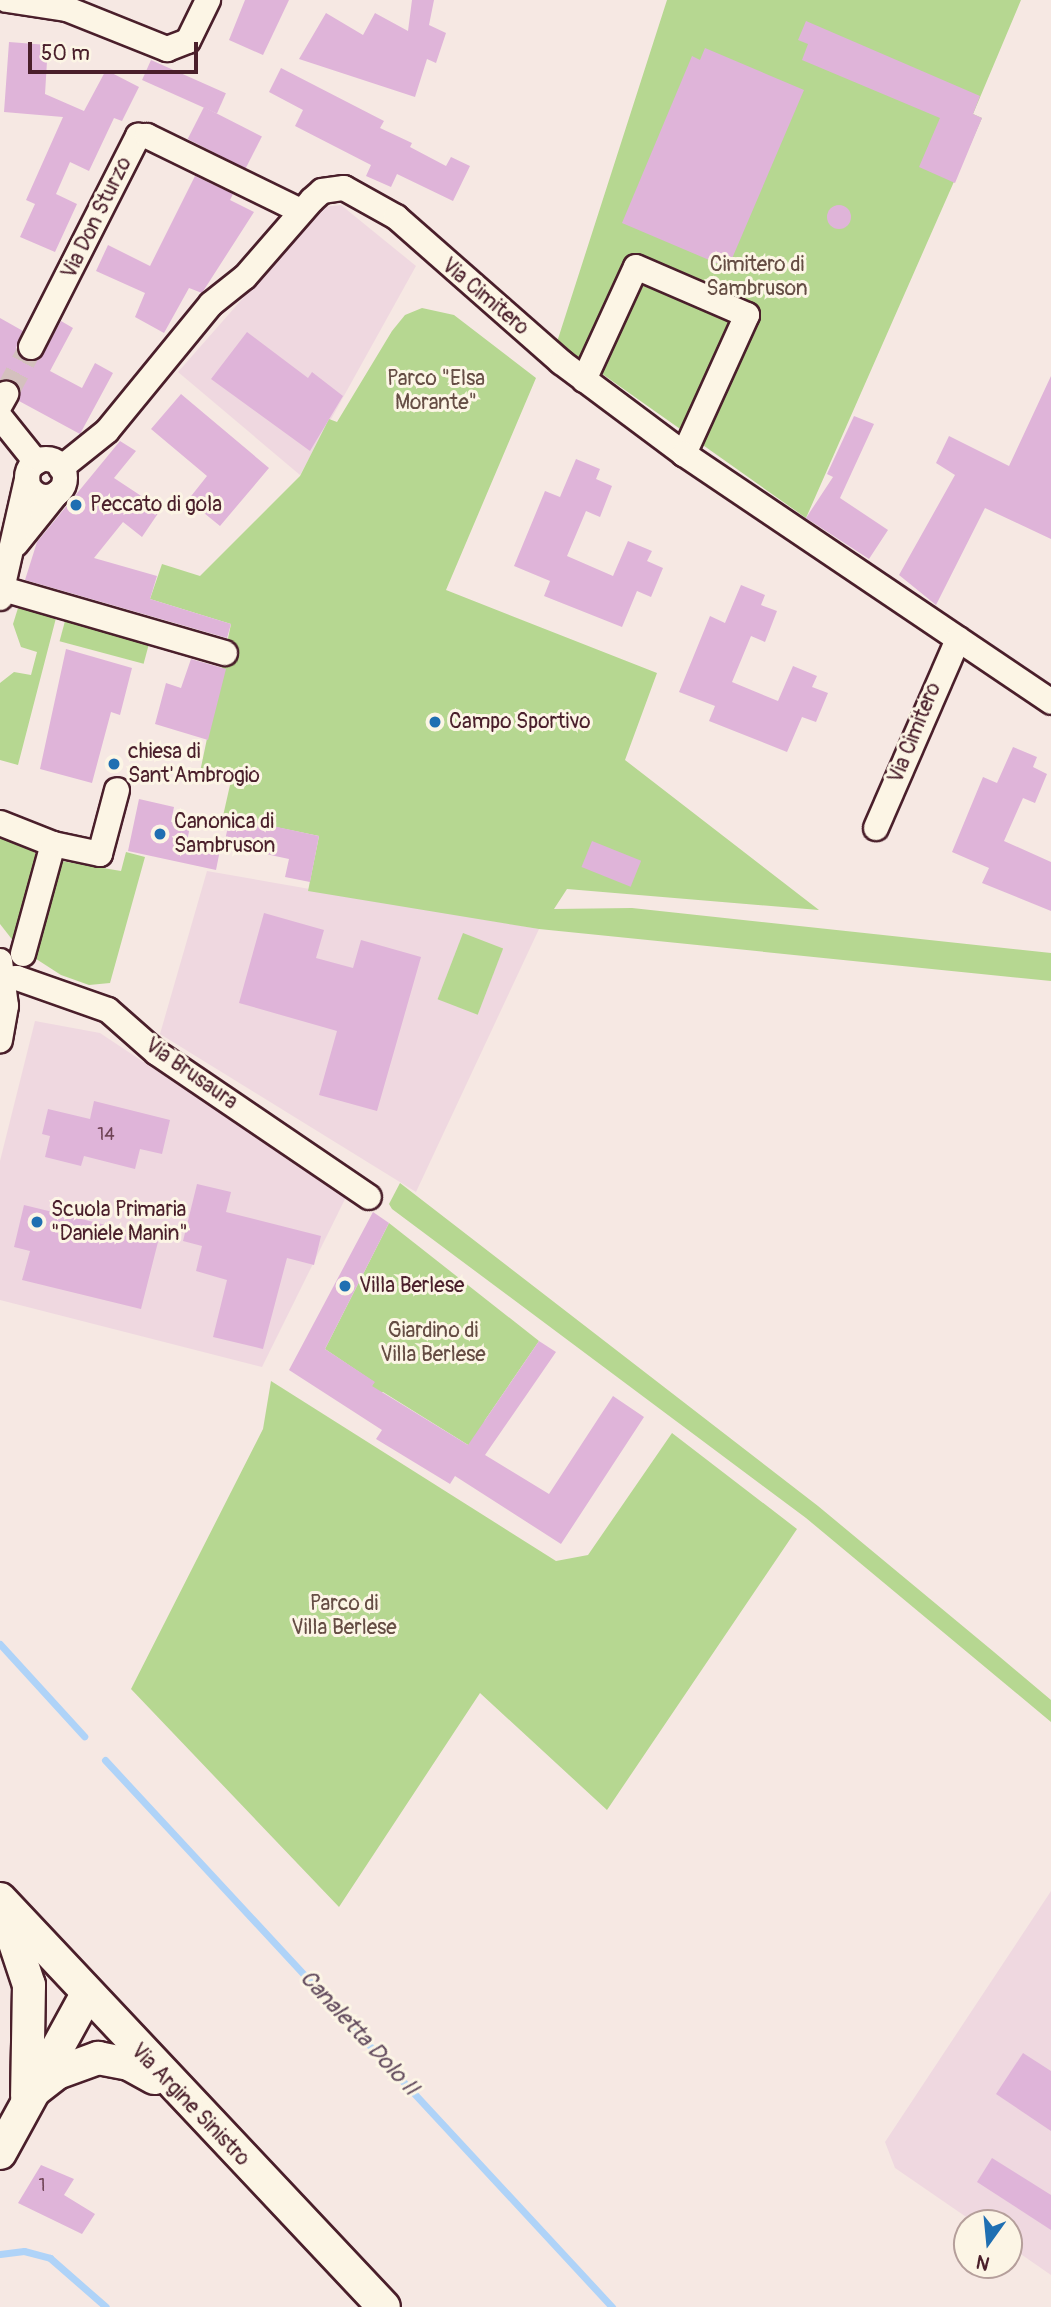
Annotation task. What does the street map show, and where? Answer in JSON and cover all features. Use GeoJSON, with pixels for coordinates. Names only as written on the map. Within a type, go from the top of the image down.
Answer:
{"type":"FeatureCollection","features":[{"type":"Feature","properties":{"kind":"main road","name":"Via Argine Sinistro"},"geometry":{"type":"LineString","coordinates":[[0,1900],[86,1996],[384,2307]]}},
{"type":"Feature","properties":{"kind":"main road"},"geometry":{"type":"LineString","coordinates":[[0,1900],[29,1985],[27,2096]]}},
{"type":"Feature","properties":{"kind":"main road"},"geometry":{"type":"LineString","coordinates":[[0,2153],[27,2096],[86,1996]]}},
{"type":"Feature","properties":{"kind":"main road"},"geometry":{"type":"LineString","coordinates":[[27,2096],[57,2073],[98,2058],[129,2064],[177,2091]]}},
{"type":"Feature","properties":{"kind":"street"},"geometry":{"type":"LineString","coordinates":[[7,0],[67,9],[167,49],[188,41],[208,0]]}},
{"type":"Feature","properties":{"kind":"street","name":"Via Don Sturzo"},"geometry":{"type":"LineString","coordinates":[[30,347],[138,136],[147,135],[301,211]]}},
{"type":"Feature","properties":{"kind":"street","name":"Via Cimitero"},"geometry":{"type":"LineString","coordinates":[[61,468],[107,431],[211,304],[245,277],[301,211],[333,188],[377,202],[584,380],[684,454],[1051,702]]}},
{"type":"Feature","properties":{"kind":"street"},"geometry":{"type":"LineString","coordinates":[[584,380],[636,267],[747,315],[684,454]]}},
{"type":"Feature","properties":{"kind":"street"},"geometry":{"type":"LineString","coordinates":[[2,405],[39,496],[57,493]]}},
{"type":"Feature","properties":{"kind":"street"},"geometry":{"type":"LineString","coordinates":[[16,544],[64,484],[61,468],[52,460],[31,471]]}},
{"type":"Feature","properties":{"kind":"street"},"geometry":{"type":"LineString","coordinates":[[31,471],[16,544],[1,594],[225,653]]}},
{"type":"Feature","properties":{"kind":"street","name":"Via Cimitero"},"geometry":{"type":"LineString","coordinates":[[876,828],[958,639]]}},
{"type":"Feature","properties":{"kind":"street"},"geometry":{"type":"LineString","coordinates":[[0,823],[52,847],[100,854],[117,790]]}},
{"type":"Feature","properties":{"kind":"street"},"geometry":{"type":"LineString","coordinates":[[0,1040],[9,964],[52,847]]}},
{"type":"Feature","properties":{"kind":"street","name":"Via Brusaura"},"geometry":{"type":"LineString","coordinates":[[9,964],[17,978],[108,1010],[157,1053],[369,1197]]}},
{"type":"Feature","properties":{"kind":"shaded area"},"geometry":{"type":"Polygon","coordinates":[[[341,205],[416,266],[300,475],[178,372],[323,207],[341,205]]]}},
{"type":"Feature","properties":{"kind":"shaded area"},"geometry":{"type":"Polygon","coordinates":[[[207,871],[539,929],[416,1192],[160,1034],[207,871]]]}},
{"type":"Feature","properties":{"kind":"shaded area"},"geometry":{"type":"Polygon","coordinates":[[[35,1021],[100,1033],[346,1197],[262,1367],[0,1300],[0,1161],[35,1021]]]}},
{"type":"Feature","properties":{"kind":"shaded area"},"geometry":{"type":"Polygon","coordinates":[[[1051,1891],[1051,2275],[1023,2256],[1023,2209],[955,2209],[895,2168],[885,2142],[1051,1891]]]}},
{"type":"Feature","properties":{"kind":"green space","name":"Cimitero di Sambruson"},"geometry":{"type":"Polygon","coordinates":[[[667,0],[1021,0],[973,114],[982,118],[806,518],[557,342],[667,0]]]}},
{"type":"Feature","properties":{"kind":"green space","name":"Parco \"Elsa Morante\""},"geometry":{"type":"Polygon","coordinates":[[[422,308],[454,315],[536,378],[446,590],[657,673],[625,760],[819,910],[567,889],[554,909],[632,908],[1051,953],[1051,981],[539,929],[308,891],[319,836],[223,816],[230,785],[200,772],[231,624],[150,599],[162,564],[200,576],[300,476],[329,419],[337,422],[392,331],[405,315],[422,308]]]}},
{"type":"Feature","properties":{"kind":"green space"},"geometry":{"type":"Polygon","coordinates":[[[18,608],[56,618],[18,765],[0,760],[0,683],[14,672],[31,675],[37,652],[21,647],[13,624],[18,608]]]}},
{"type":"Feature","properties":{"kind":"green space"},"geometry":{"type":"Polygon","coordinates":[[[65,621],[149,644],[144,664],[60,641],[65,621]]]}},
{"type":"Feature","properties":{"kind":"green space"},"geometry":{"type":"Polygon","coordinates":[[[0,836],[28,845],[39,858],[18,947],[0,924],[0,836]]]}},
{"type":"Feature","properties":{"kind":"green space"},"geometry":{"type":"Polygon","coordinates":[[[126,852],[145,857],[110,983],[89,985],[61,975],[30,955],[61,861],[121,871],[126,852]]]}},
{"type":"Feature","properties":{"kind":"green space"},"geometry":{"type":"Polygon","coordinates":[[[463,933],[503,948],[478,1015],[438,999],[463,933]]]}},
{"type":"Feature","properties":{"kind":"green space"},"geometry":{"type":"Polygon","coordinates":[[[400,1183],[818,1506],[1051,1700],[1051,1722],[806,1518],[392,1209],[389,1204],[400,1183]]]}},
{"type":"Feature","properties":{"kind":"green space","name":"Giardino di Villa Berlese"},"geometry":{"type":"Polygon","coordinates":[[[389,1223],[539,1341],[485,1420],[473,1448],[383,1392],[367,1395],[374,1382],[325,1349],[389,1223]]]}},
{"type":"Feature","properties":{"kind":"green space","name":"Parco di Villa Berlese"},"geometry":{"type":"Polygon","coordinates":[[[271,1381],[556,1561],[588,1555],[672,1433],[797,1529],[607,1810],[480,1693],[339,1907],[131,1689],[263,1429],[271,1381]]]}},
{"type":"Feature","properties":{"kind":"building"},"geometry":{"type":"Polygon","coordinates":[[[245,0],[289,0],[263,55],[229,40],[245,0]]]}},
{"type":"Feature","properties":{"kind":"building"},"geometry":{"type":"Polygon","coordinates":[[[412,0],[434,0],[429,25],[446,33],[436,63],[427,59],[415,97],[299,59],[326,13],[363,35],[375,13],[408,31],[412,0]]]}},
{"type":"Feature","properties":{"kind":"building"},"geometry":{"type":"Polygon","coordinates":[[[806,21],[980,96],[973,114],[982,118],[955,183],[919,167],[940,118],[802,60],[808,44],[798,40],[806,21]]]}},
{"type":"Feature","properties":{"kind":"building"},"geometry":{"type":"Polygon","coordinates":[[[9,42],[48,45],[45,94],[84,111],[106,70],[139,87],[122,121],[114,118],[89,171],[70,162],[56,194],[77,204],[55,252],[20,237],[35,204],[26,200],[63,117],[4,112],[9,42]]]}},
{"type":"Feature","properties":{"kind":"building"},"geometry":{"type":"Polygon","coordinates":[[[705,48],[804,90],[728,268],[622,223],[692,56],[700,60],[705,48]]]}},
{"type":"Feature","properties":{"kind":"building"},"geometry":{"type":"Polygon","coordinates":[[[151,60],[226,93],[217,113],[142,80],[151,60]]]}},
{"type":"Feature","properties":{"kind":"building"},"geometry":{"type":"Polygon","coordinates":[[[281,68],[384,121],[380,128],[412,143],[410,147],[446,166],[451,157],[470,166],[453,201],[397,174],[391,187],[366,176],[371,165],[295,126],[303,110],[269,92],[281,68]]]}},
{"type":"Feature","properties":{"kind":"building"},"geometry":{"type":"Polygon","coordinates":[[[204,107],[262,137],[246,169],[188,139],[204,107]]]}},
{"type":"Feature","properties":{"kind":"building"},"geometry":{"type":"Polygon","coordinates":[[[195,176],[233,194],[230,200],[254,212],[202,293],[189,288],[164,333],[135,317],[145,293],[96,271],[108,245],[150,266],[195,176]]]}},
{"type":"Feature","properties":{"kind":"building"},"geometry":{"type":"Polygon","coordinates":[[[839,205],[848,208],[851,217],[848,226],[839,229],[830,226],[827,217],[830,208],[839,205]]]}},
{"type":"Feature","properties":{"kind":"building"},"geometry":{"type":"Polygon","coordinates":[[[0,318],[23,331],[16,348],[25,360],[40,359],[61,321],[73,328],[50,371],[82,388],[95,363],[113,373],[80,434],[19,401],[14,381],[0,381],[0,318]]]}},
{"type":"Feature","properties":{"kind":"building"},"geometry":{"type":"Polygon","coordinates":[[[247,332],[308,378],[312,372],[343,396],[310,451],[211,379],[247,332]]]}},
{"type":"Feature","properties":{"kind":"building"},"geometry":{"type":"Polygon","coordinates":[[[1051,376],[1051,539],[985,508],[936,605],[899,575],[955,475],[936,463],[949,436],[1009,466],[1051,376]]]}},
{"type":"Feature","properties":{"kind":"building"},"geometry":{"type":"Polygon","coordinates":[[[181,394],[269,468],[220,526],[188,500],[207,476],[151,429],[181,394]]]}},
{"type":"Feature","properties":{"kind":"building"},"geometry":{"type":"Polygon","coordinates":[[[854,416],[874,424],[840,498],[888,530],[869,559],[806,518],[833,477],[827,474],[854,416]]]}},
{"type":"Feature","properties":{"kind":"building"},"geometry":{"type":"Polygon","coordinates":[[[120,441],[136,451],[114,478],[161,509],[142,537],[123,522],[94,558],[157,576],[150,599],[231,624],[227,638],[25,580],[37,542],[120,441]]]}},
{"type":"Feature","properties":{"kind":"building"},"geometry":{"type":"Polygon","coordinates":[[[576,459],[600,469],[596,479],[612,486],[600,517],[586,511],[567,556],[613,576],[628,541],[652,551],[647,561],[663,568],[651,597],[637,591],[622,627],[544,596],[550,581],[514,566],[545,491],[560,497],[576,459]]]}},
{"type":"Feature","properties":{"kind":"building"},"geometry":{"type":"Polygon","coordinates":[[[741,585],[765,595],[761,605],[777,611],[765,642],[751,636],[732,682],[778,701],[793,666],[817,676],[812,687],[828,693],[816,722],[802,717],[787,752],[709,721],[715,706],[679,692],[710,616],[725,623],[741,585]]]}},
{"type":"Feature","properties":{"kind":"building"},"geometry":{"type":"Polygon","coordinates":[[[66,649],[132,668],[120,715],[111,712],[92,783],[40,769],[66,649]]]}},
{"type":"Feature","properties":{"kind":"building"},"geometry":{"type":"Polygon","coordinates":[[[191,659],[226,669],[208,740],[155,724],[166,683],[181,688],[191,659]]]}},
{"type":"Feature","properties":{"kind":"building"},"geometry":{"type":"Polygon","coordinates":[[[1013,747],[1037,757],[1033,767],[1047,774],[1035,803],[1023,798],[1004,841],[1051,862],[1051,911],[982,883],[989,868],[952,852],[983,777],[997,783],[1013,747]]]}},
{"type":"Feature","properties":{"kind":"building","name":"Canonica di Sambruson"},"geometry":{"type":"Polygon","coordinates":[[[139,799],[174,807],[171,822],[190,826],[187,842],[220,850],[216,870],[128,851],[139,799]]]}},
{"type":"Feature","properties":{"kind":"building"},"geometry":{"type":"Polygon","coordinates":[[[230,817],[319,836],[310,882],[285,877],[289,859],[224,845],[230,817]]]}},
{"type":"Feature","properties":{"kind":"building"},"geometry":{"type":"Polygon","coordinates":[[[592,841],[641,861],[631,887],[582,867],[592,841]]]}},
{"type":"Feature","properties":{"kind":"building"},"geometry":{"type":"Polygon","coordinates":[[[264,913],[324,930],[316,958],[353,968],[361,940],[421,957],[377,1111],[319,1095],[337,1031],[239,1003],[264,913]]]}},
{"type":"Feature","properties":{"kind":"building"},"geometry":{"type":"Polygon","coordinates":[[[94,1101],[170,1120],[162,1154],[140,1149],[135,1169],[84,1156],[81,1166],[45,1157],[50,1136],[42,1134],[48,1109],[90,1119],[94,1101]]]}},
{"type":"Feature","properties":{"kind":"building"},"geometry":{"type":"Polygon","coordinates":[[[197,1184],[231,1192],[226,1212],[321,1236],[314,1265],[287,1258],[263,1349],[213,1337],[227,1280],[196,1271],[202,1246],[183,1241],[197,1184]]]}},
{"type":"Feature","properties":{"kind":"building"},"geometry":{"type":"Polygon","coordinates":[[[24,1205],[159,1238],[141,1309],[22,1280],[30,1251],[14,1247],[24,1205]]]}},
{"type":"Feature","properties":{"kind":"building"},"geometry":{"type":"Polygon","coordinates":[[[373,1212],[389,1223],[325,1349],[375,1382],[372,1386],[468,1445],[539,1341],[556,1352],[485,1455],[549,1494],[613,1396],[644,1417],[561,1544],[455,1476],[450,1484],[376,1439],[382,1430],[289,1370],[373,1212]]]}},
{"type":"Feature","properties":{"kind":"building"},"geometry":{"type":"Polygon","coordinates":[[[1023,2053],[1051,2071],[1051,2131],[996,2094],[1023,2053]]]}},
{"type":"Feature","properties":{"kind":"building"},"geometry":{"type":"Polygon","coordinates":[[[992,2158],[1051,2195],[1051,2230],[1023,2212],[1023,2209],[1019,2209],[977,2182],[992,2158]]]}},
{"type":"Feature","properties":{"kind":"building"},"geometry":{"type":"Polygon","coordinates":[[[41,2165],[74,2179],[64,2195],[95,2214],[82,2234],[18,2203],[41,2165]]]}},
{"type":"Feature","properties":{"kind":"waterway","name":"Canaletta Dolo II"},"geometry":{"type":"LineString","coordinates":[[0,1644],[84,1736]]}},
{"type":"Feature","properties":{"kind":"waterway","name":"Canaletta Dolo II"},"geometry":{"type":"LineString","coordinates":[[105,1760],[612,2307]]}},
{"type":"Feature","properties":{"kind":"waterway"},"geometry":{"type":"LineString","coordinates":[[0,2254],[24,2251],[50,2258],[106,2307]]}},
{"type":"Feature","properties":{"kind":"tunnel"},"geometry":{"type":"LineString","coordinates":[[6,394],[31,347]]}},
{"type":"Feature","properties":{"kind":"place","name":"Peccato di gola"},"geometry":{"type":"Point","coordinates":[76,505]}},
{"type":"Feature","properties":{"kind":"place","name":"Campo Sportivo"},"geometry":{"type":"Point","coordinates":[435,722]}},
{"type":"Feature","properties":{"kind":"place","name":"chiesa di Sant'Ambrogio"},"geometry":{"type":"Point","coordinates":[114,764]}},
{"type":"Feature","properties":{"kind":"place","name":"Canonica di Sambruson"},"geometry":{"type":"Point","coordinates":[160,834]}},
{"type":"Feature","properties":{"kind":"place","name":"Scuola Primaria \"Daniele Manin\""},"geometry":{"type":"Point","coordinates":[37,1222]}},
{"type":"Feature","properties":{"kind":"place","name":"Villa Berlese"},"geometry":{"type":"Point","coordinates":[345,1286]}}]}
